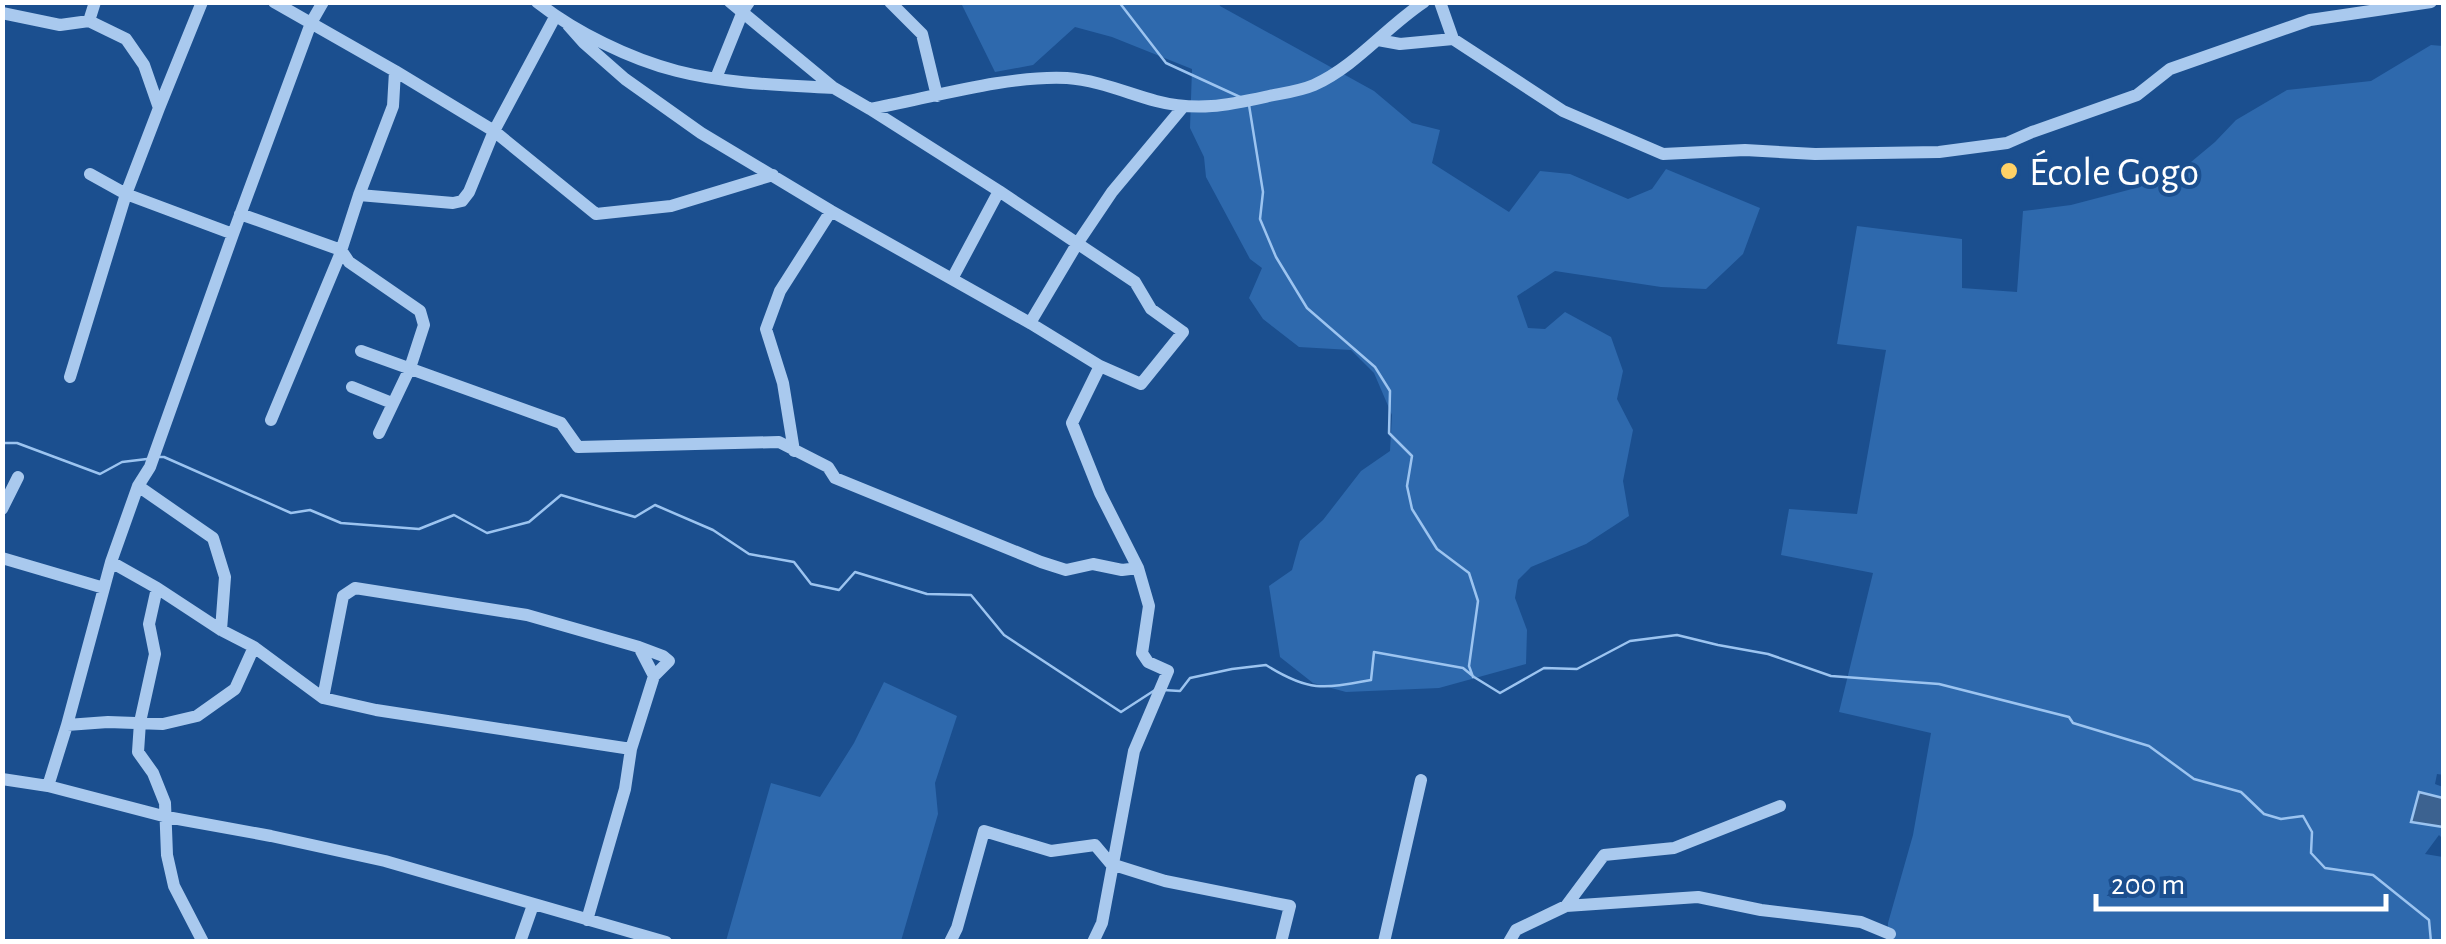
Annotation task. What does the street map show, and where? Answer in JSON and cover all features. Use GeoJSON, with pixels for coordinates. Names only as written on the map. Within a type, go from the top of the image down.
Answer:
{"type":"FeatureCollection","features":[{"type":"Feature","properties":{"kind":"street"},"geometry":{"type":"LineString","coordinates":[[89,21],[95,2]]}},
{"type":"Feature","properties":{"kind":"street"},"geometry":{"type":"LineString","coordinates":[[70,377],[126,194],[202,2]]}},
{"type":"Feature","properties":{"kind":"street"},"geometry":{"type":"LineString","coordinates":[[274,2],[494,131],[596,214],[671,206],[773,176]]}},
{"type":"Feature","properties":{"kind":"street"},"geometry":{"type":"LineString","coordinates":[[48,786],[111,562],[138,486],[150,467],[311,23],[323,2]]}},
{"type":"Feature","properties":{"kind":"street"},"geometry":{"type":"LineString","coordinates":[[537,2],[625,79],[701,133],[1100,366],[1140,384],[1184,332],[1150,309],[1135,282],[834,88],[746,7],[730,2]]}},
{"type":"Feature","properties":{"kind":"street"},"geometry":{"type":"LineString","coordinates":[[890,2],[922,34],[938,96]]}},
{"type":"Feature","properties":{"kind":"street"},"geometry":{"type":"LineString","coordinates":[[870,109],[1032,79],[1070,78],[1183,107],[1208,108],[1243,102],[1309,87],[1344,68],[1424,2]]}},
{"type":"Feature","properties":{"kind":"street"},"geometry":{"type":"LineString","coordinates":[[1440,2],[1453,40]]}},
{"type":"Feature","properties":{"kind":"street"},"geometry":{"type":"LineString","coordinates":[[1378,40],[1400,44],[1453,40],[1563,111],[1663,154],[1745,150],[1815,154],[1939,152],[2007,143],[2138,95],[2170,69],[2310,20],[2431,2]]}},
{"type":"Feature","properties":{"kind":"street"},"geometry":{"type":"LineString","coordinates":[[716,78],[746,7]]}},
{"type":"Feature","properties":{"kind":"street"},"geometry":{"type":"LineString","coordinates":[[2,13],[60,26],[89,21],[126,39],[144,65],[159,108]]}},
{"type":"Feature","properties":{"kind":"street"},"geometry":{"type":"LineString","coordinates":[[562,21],[676,71],[834,88]]}},
{"type":"Feature","properties":{"kind":"street"},"geometry":{"type":"LineString","coordinates":[[359,195],[452,203],[462,200],[494,131],[562,21]]}},
{"type":"Feature","properties":{"kind":"street"},"geometry":{"type":"LineString","coordinates":[[625,79],[640,58]]}},
{"type":"Feature","properties":{"kind":"street"},"geometry":{"type":"LineString","coordinates":[[271,420],[324,297],[393,106],[395,70]]}},
{"type":"Feature","properties":{"kind":"street"},"geometry":{"type":"LineString","coordinates":[[1030,323],[1112,192],[1183,107]]}},
{"type":"Feature","properties":{"kind":"street"},"geometry":{"type":"LineString","coordinates":[[90,174],[126,194],[233,234]]}},
{"type":"Feature","properties":{"kind":"street"},"geometry":{"type":"LineString","coordinates":[[952,279],[999,191]]}},
{"type":"Feature","properties":{"kind":"street"},"geometry":{"type":"LineString","coordinates":[[794,451],[783,383],[766,329],[780,290],[831,211]]}},
{"type":"Feature","properties":{"kind":"street"},"geometry":{"type":"LineString","coordinates":[[240,214],[341,250],[349,262],[420,310],[424,325],[410,368],[379,433]]}},
{"type":"Feature","properties":{"kind":"street"},"geometry":{"type":"LineString","coordinates":[[362,350],[561,423],[578,447],[779,442],[828,466],[835,478],[1041,562],[1066,570],[1092,564],[1122,570],[1138,568]]}},
{"type":"Feature","properties":{"kind":"street"},"geometry":{"type":"LineString","coordinates":[[1093,942],[1102,923],[1134,751],[1168,670],[1148,662],[1142,653],[1149,606],[1138,568],[1100,493],[1072,423],[1100,366]]}},
{"type":"Feature","properties":{"kind":"street"},"geometry":{"type":"LineString","coordinates":[[352,387],[392,403]]}},
{"type":"Feature","properties":{"kind":"street"},"geometry":{"type":"LineString","coordinates":[[2,509],[18,476]]}},
{"type":"Feature","properties":{"kind":"street"},"geometry":{"type":"LineString","coordinates":[[138,486],[212,538],[225,577],[221,630]]}},
{"type":"Feature","properties":{"kind":"street"},"geometry":{"type":"LineString","coordinates":[[2,558],[104,588]]}},
{"type":"Feature","properties":{"kind":"street"},"geometry":{"type":"LineString","coordinates":[[111,562],[254,647],[323,698],[376,710],[631,749]]}},
{"type":"Feature","properties":{"kind":"street"},"geometry":{"type":"LineString","coordinates":[[158,588],[149,624],[155,654],[140,722],[138,752],[153,772],[165,803],[167,855],[174,886],[203,942]]}},
{"type":"Feature","properties":{"kind":"street"},"geometry":{"type":"LineString","coordinates":[[323,698],[343,596],[355,588],[528,615],[669,660],[654,676],[586,920]]}},
{"type":"Feature","properties":{"kind":"street"},"geometry":{"type":"LineString","coordinates":[[68,725],[163,724],[196,716],[236,689],[254,647]]}},
{"type":"Feature","properties":{"kind":"street"},"geometry":{"type":"LineString","coordinates":[[638,647],[654,676]]}},
{"type":"Feature","properties":{"kind":"street"},"geometry":{"type":"LineString","coordinates":[[2,779],[48,786],[166,818],[384,861],[666,942]]}},
{"type":"Feature","properties":{"kind":"street"},"geometry":{"type":"LineString","coordinates":[[1384,942],[1421,780]]}},
{"type":"Feature","properties":{"kind":"street"},"geometry":{"type":"LineString","coordinates":[[1566,906],[1604,854],[1674,848],[1780,806]]}},
{"type":"Feature","properties":{"kind":"street"},"geometry":{"type":"LineString","coordinates":[[950,942],[984,832],[1051,852],[1094,846],[1112,864],[1165,881],[1290,906],[1282,942]]}},
{"type":"Feature","properties":{"kind":"street"},"geometry":{"type":"LineString","coordinates":[[1508,942],[1516,930],[1566,906],[1698,897],[1762,910],[1861,922],[1890,934]]}},
{"type":"Feature","properties":{"kind":"street"},"geometry":{"type":"LineString","coordinates":[[520,942],[534,905]]}},
{"type":"Feature","properties":{"kind":"shaded area"},"geometry":{"type":"Polygon","coordinates":[[[961,3],[1219,3],[1374,91],[1412,123],[1440,130],[1432,163],[1509,212],[1540,171],[1570,174],[1628,199],[1652,189],[1666,169],[1760,208],[1743,254],[1706,289],[1661,287],[1555,271],[1517,296],[1528,328],[1545,329],[1565,312],[1611,337],[1623,371],[1617,399],[1633,430],[1623,481],[1629,516],[1586,544],[1531,567],[1518,580],[1515,598],[1527,630],[1526,664],[1439,688],[1346,692],[1313,683],[1280,657],[1269,586],[1292,570],[1300,541],[1323,520],[1361,471],[1390,451],[1392,415],[1374,373],[1351,350],[1299,347],[1263,319],[1249,298],[1262,268],[1250,259],[1206,177],[1204,157],[1190,128],[1192,69],[1112,37],[1075,27],[1033,65],[995,72],[961,3]]]}},
{"type":"Feature","properties":{"kind":"shaded area"},"geometry":{"type":"Polygon","coordinates":[[[2431,45],[2443,46],[2444,775],[2437,774],[2435,784],[2443,787],[2444,798],[2419,793],[2412,822],[2443,827],[2443,839],[2439,835],[2425,854],[2443,857],[2443,941],[1888,941],[1888,923],[1913,835],[1931,733],[1839,712],[1873,573],[1781,555],[1789,509],[1857,514],[1886,350],[1837,344],[1857,226],[1962,239],[1962,288],[2017,292],[2023,211],[2071,205],[2179,172],[2236,120],[2287,90],[2371,81],[2431,45]]]}},
{"type":"Feature","properties":{"kind":"shaded area"},"geometry":{"type":"Polygon","coordinates":[[[884,682],[957,716],[935,783],[938,814],[901,941],[726,941],[771,783],[820,797],[854,743],[884,682]]]}},
{"type":"Feature","properties":{"kind":"shaded area"},"geometry":{"type":"Polygon","coordinates":[[[2419,792],[2443,798],[2443,827],[2411,822],[2419,792]]]}},
{"type":"Feature","properties":{"kind":"waterway"},"geometry":{"type":"LineString","coordinates":[[1119,2],[1166,63],[1240,97]]}},
{"type":"Feature","properties":{"kind":"waterway"},"geometry":{"type":"LineString","coordinates":[[1249,105],[1263,192],[1260,219],[1276,257],[1307,308],[1375,367],[1390,391],[1389,433],[1412,456],[1407,486],[1412,509],[1437,549],[1469,573],[1478,601],[1469,666],[1473,677]]}},
{"type":"Feature","properties":{"kind":"waterway"},"geometry":{"type":"LineString","coordinates":[[2,443],[17,443],[100,474],[122,462],[147,459]]}},
{"type":"Feature","properties":{"kind":"waterway"},"geometry":{"type":"LineString","coordinates":[[160,457],[291,513],[310,510],[341,523],[419,529],[454,515],[487,533],[529,522],[561,495],[635,517],[655,505],[713,530],[749,554],[794,562],[811,584],[839,590],[855,572],[927,594],[971,595],[1004,635],[1121,712],[1155,690]]}},
{"type":"Feature","properties":{"kind":"waterway"},"geometry":{"type":"LineString","coordinates":[[1163,690],[1180,691],[1190,678],[1266,665],[1294,680],[1317,686],[1371,680],[1374,652],[1463,668],[1500,693],[1544,668],[1577,669],[1630,641],[1677,635],[1768,654],[1831,676],[1939,684],[2069,717],[2073,723],[2149,746],[2194,779],[2241,792],[2264,814],[2281,819],[2303,816],[2312,832],[2311,853],[2325,868],[2373,875],[2429,920],[2431,942]]}},
{"type":"Feature","properties":{"kind":"place","name":"École Gogo"},"geometry":{"type":"Point","coordinates":[2009,171]}}]}
